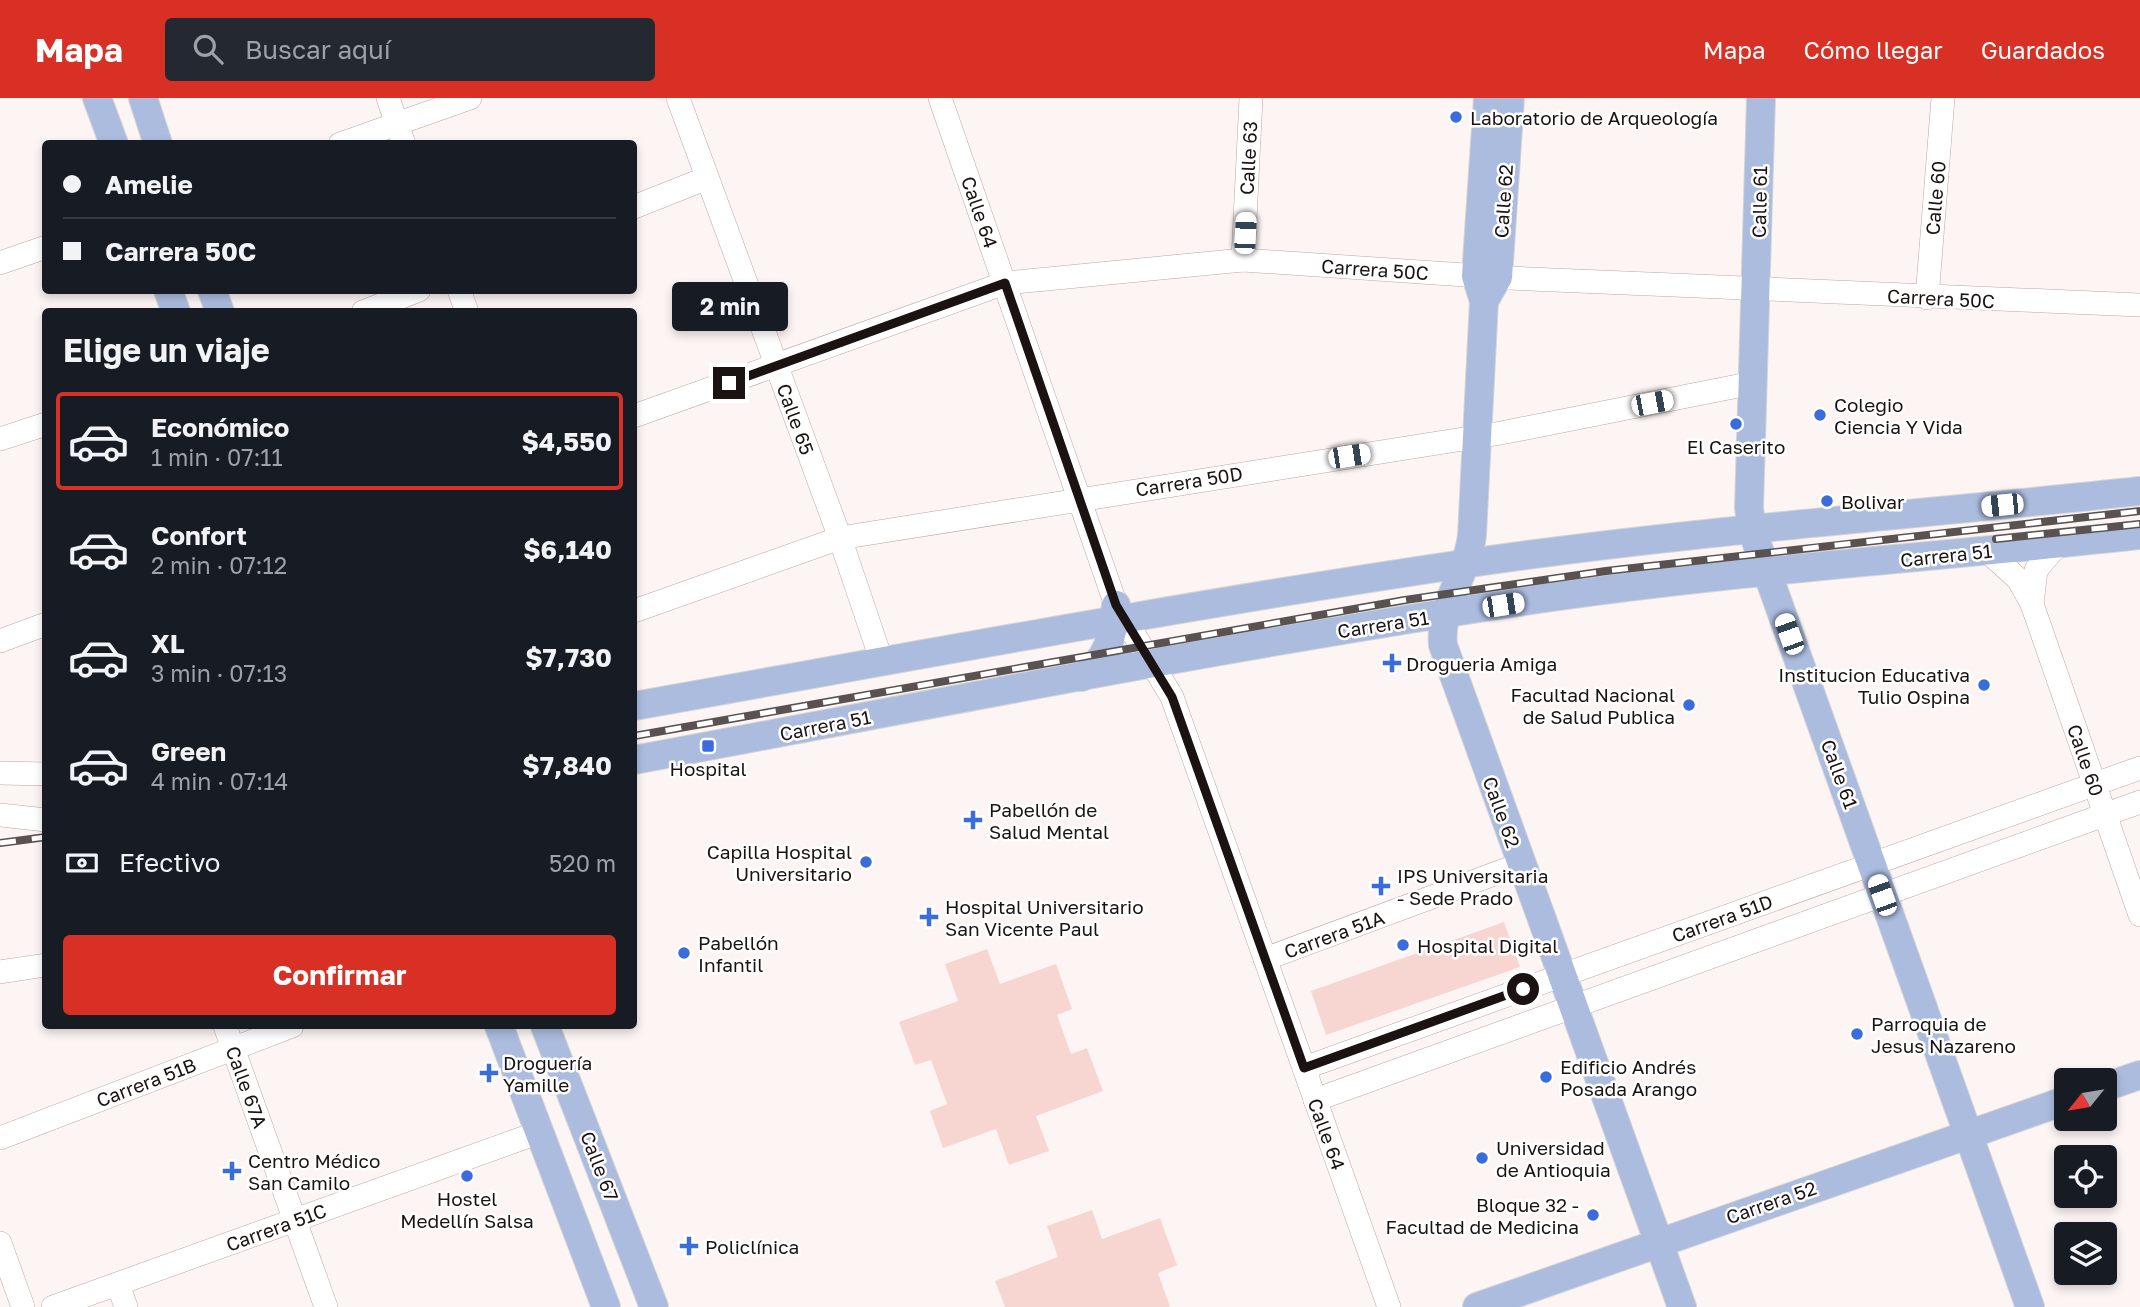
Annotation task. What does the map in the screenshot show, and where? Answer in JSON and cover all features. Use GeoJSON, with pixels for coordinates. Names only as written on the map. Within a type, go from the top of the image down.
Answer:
{"type":"FeatureCollection","features":[{"type":"Feature","properties":{"kind":"main road"},"geometry":{"type":"LineString","coordinates":[[97,98],[113,140]]}},
{"type":"Feature","properties":{"kind":"main road"},"geometry":{"type":"LineString","coordinates":[[143,98],[157,140]]}},
{"type":"Feature","properties":{"kind":"main road","name":"Calle 62"},"geometry":{"type":"LineString","coordinates":[[1489,98],[1486,284],[1471,545],[1441,626],[1447,662],[1682,1307]]}},
{"type":"Feature","properties":{"kind":"main road","name":"Calle 62"},"geometry":{"type":"LineString","coordinates":[[1486,284],[1510,98]]}},
{"type":"Feature","properties":{"kind":"main road","name":"Calle 61"},"geometry":{"type":"LineString","coordinates":[[1761,98],[1749,508],[1752,530],[2030,1307]]}},
{"type":"Feature","properties":{"kind":"main road"},"geometry":{"type":"LineString","coordinates":[[637,705],[883,662],[1118,615],[1464,564],[1752,530],[2140,491]]}},
{"type":"Feature","properties":{"kind":"main road","name":"Carrera 51"},"geometry":{"type":"LineString","coordinates":[[637,759],[1154,664],[1444,614],[1766,571],[2140,535]]}},
{"type":"Feature","properties":{"kind":"main road"},"geometry":{"type":"LineString","coordinates":[[1082,677],[1100,661],[1118,615]]}},
{"type":"Feature","properties":{"kind":"main road"},"geometry":{"type":"LineString","coordinates":[[500,1029],[606,1307]]}},
{"type":"Feature","properties":{"kind":"main road","name":"Calle 67"},"geometry":{"type":"LineString","coordinates":[[546,1029],[654,1307]]}},
{"type":"Feature","properties":{"kind":"main road"},"geometry":{"type":"LineString","coordinates":[[2118,1083],[2140,1075]]}},
{"type":"Feature","properties":{"kind":"main road","name":"Carrera 52"},"geometry":{"type":"LineString","coordinates":[[1477,1307],[1658,1241],[2054,1104]]}},
{"type":"Feature","properties":{"kind":"street"},"geometry":{"type":"LineString","coordinates":[[388,98],[401,134]]}},
{"type":"Feature","properties":{"kind":"street"},"geometry":{"type":"LineString","coordinates":[[364,140],[401,134],[470,98]]}},
{"type":"Feature","properties":{"kind":"street","name":"Calle 65"},"geometry":{"type":"LineString","coordinates":[[678,98],[883,662]]}},
{"type":"Feature","properties":{"kind":"street","name":"Calle 64"},"geometry":{"type":"LineString","coordinates":[[940,98],[1118,615],[1154,664],[1172,697],[1389,1307]]}},
{"type":"Feature","properties":{"kind":"street","name":"Calle 63"},"geometry":{"type":"LineString","coordinates":[[1244,260],[1251,98]]}},
{"type":"Feature","properties":{"kind":"street","name":"Calle 60"},"geometry":{"type":"LineString","coordinates":[[1927,298],[1943,98]]}},
{"type":"Feature","properties":{"kind":"street"},"geometry":{"type":"LineString","coordinates":[[637,206],[707,178]]}},
{"type":"Feature","properties":{"kind":"street"},"geometry":{"type":"LineString","coordinates":[[0,263],[42,248]]}},
{"type":"Feature","properties":{"kind":"street","name":"Carrera 50C"},"geometry":{"type":"LineString","coordinates":[[637,415],[1005,283],[1244,260],[1486,284],[1755,287],[1927,298],[2140,305]]}},
{"type":"Feature","properties":{"kind":"street"},"geometry":{"type":"LineString","coordinates":[[373,308],[409,294]]}},
{"type":"Feature","properties":{"kind":"street","name":"Carrera 50D"},"geometry":{"type":"LineString","coordinates":[[637,610],[840,538],[1477,437],[1753,383]]}},
{"type":"Feature","properties":{"kind":"street"},"geometry":{"type":"LineString","coordinates":[[0,439],[42,425]]}},
{"type":"Feature","properties":{"kind":"street"},"geometry":{"type":"LineString","coordinates":[[2032,604],[2033,578],[2058,544]]}},
{"type":"Feature","properties":{"kind":"street","name":"Calle 60"},"geometry":{"type":"LineString","coordinates":[[1987,551],[2018,579],[2032,604],[2140,915]]}},
{"type":"Feature","properties":{"kind":"street"},"geometry":{"type":"LineString","coordinates":[[0,641],[42,625]]}},
{"type":"Feature","properties":{"kind":"street","name":"Carrera 51D"},"geometry":{"type":"LineString","coordinates":[[1304,1068],[2140,768]]}},
{"type":"Feature","properties":{"kind":"street"},"geometry":{"type":"LineString","coordinates":[[0,773],[42,774]]}},
{"type":"Feature","properties":{"kind":"street","name":"Carrera 51D"},"geometry":{"type":"LineString","coordinates":[[1315,1100],[2140,802]]}},
{"type":"Feature","properties":{"kind":"street"},"geometry":{"type":"LineString","coordinates":[[0,815],[42,820]]}},
{"type":"Feature","properties":{"kind":"street","name":"Carrera 51A"},"geometry":{"type":"LineString","coordinates":[[1265,959],[1521,864]]}},
{"type":"Feature","properties":{"kind":"street"},"geometry":{"type":"LineString","coordinates":[[0,972],[42,966]]}},
{"type":"Feature","properties":{"kind":"street","name":"Calle 67A"},"geometry":{"type":"LineString","coordinates":[[226,1029],[326,1307]]}},
{"type":"Feature","properties":{"kind":"street","name":"Carrera 51B"},"geometry":{"type":"LineString","coordinates":[[0,1138],[284,1029]]}},
{"type":"Feature","properties":{"kind":"street","name":"Carrera 51C"},"geometry":{"type":"LineString","coordinates":[[53,1307],[540,1132]]}},
{"type":"Feature","properties":{"kind":"street"},"geometry":{"type":"LineString","coordinates":[[0,1243],[23,1307]]}},
{"type":"Feature","properties":{"kind":"street"},"geometry":{"type":"LineString","coordinates":[[118,1284],[126,1307]]}},
{"type":"Feature","properties":{"kind":"shaded area"},"geometry":{"type":"Polygon","coordinates":[[[1504,922],[1520,967],[1326,1035],[1311,991],[1504,922]]]}},
{"type":"Feature","properties":{"kind":"shaded area"},"geometry":{"type":"Polygon","coordinates":[[[987,949],[1000,984],[1056,964],[1072,1009],[1057,1015],[1071,1054],[1087,1048],[1103,1091],[1036,1116],[1049,1151],[1009,1165],[996,1129],[943,1148],[930,1111],[947,1104],[931,1060],[915,1065],[899,1022],[958,1001],[945,964],[987,949]]]}},
{"type":"Feature","properties":{"kind":"shaded area"},"geometry":{"type":"Polygon","coordinates":[[[1092,1210],[1102,1239],[1160,1218],[1177,1265],[1158,1273],[1170,1307],[1005,1307],[995,1281],[1058,1257],[1047,1226],[1092,1210]]]}},
{"type":"Feature","properties":{"kind":"railway"},"geometry":{"type":"LineString","coordinates":[[637,735],[1405,600],[1606,571],[2140,511]]}},
{"type":"Feature","properties":{"kind":"railway"},"geometry":{"type":"LineString","coordinates":[[1996,539],[2140,524]]}},
{"type":"Feature","properties":{"kind":"railway"},"geometry":{"type":"LineString","coordinates":[[0,843],[42,838]]}},
{"type":"Feature","properties":{"kind":"place","name":"Laboratorio de Arqueología"},"geometry":{"type":"Point","coordinates":[1456,117]}},
{"type":"Feature","properties":{"kind":"place","name":"Colegio Ciencia Y Vida"},"geometry":{"type":"Point","coordinates":[1820,415]}},
{"type":"Feature","properties":{"kind":"place","name":"El Caserito"},"geometry":{"type":"Point","coordinates":[1736,424]}},
{"type":"Feature","properties":{"kind":"place","name":"Bolivar"},"geometry":{"type":"Point","coordinates":[1827,501]}},
{"type":"Feature","properties":{"kind":"place","name":"Drogueria Amiga"},"geometry":{"type":"Point","coordinates":[1392,663]}},
{"type":"Feature","properties":{"kind":"place","name":"Institucion Educativa Tulio Ospina"},"geometry":{"type":"Point","coordinates":[1984,685]}},
{"type":"Feature","properties":{"kind":"place","name":"Facultad Nacional de Salud Publica"},"geometry":{"type":"Point","coordinates":[1689,705]}},
{"type":"Feature","properties":{"kind":"place","name":"Hospital"},"geometry":{"type":"Point","coordinates":[708,746]}},
{"type":"Feature","properties":{"kind":"place","name":"Pabellón de Salud Mental"},"geometry":{"type":"Point","coordinates":[973,820]}},
{"type":"Feature","properties":{"kind":"place","name":"Capilla Hospital Universitario"},"geometry":{"type":"Point","coordinates":[866,862]}},
{"type":"Feature","properties":{"kind":"place","name":"IPS Universitaria - Sede Prado"},"geometry":{"type":"Point","coordinates":[1381,886]}},
{"type":"Feature","properties":{"kind":"place","name":"Hospital Universitario San Vicente Paul"},"geometry":{"type":"Point","coordinates":[929,917]}},
{"type":"Feature","properties":{"kind":"place","name":"Hospital Digital"},"geometry":{"type":"Point","coordinates":[1403,945]}},
{"type":"Feature","properties":{"kind":"place","name":"Pabellón Infantil"},"geometry":{"type":"Point","coordinates":[684,953]}},
{"type":"Feature","properties":{"kind":"place","name":"Parroquia de Jesus Nazareno"},"geometry":{"type":"Point","coordinates":[1857,1034]}},
{"type":"Feature","properties":{"kind":"place","name":"Droguería Yamille"},"geometry":{"type":"Point","coordinates":[489,1073]}},
{"type":"Feature","properties":{"kind":"place","name":"Edificio Andrés Posada Arango"},"geometry":{"type":"Point","coordinates":[1546,1077]}},
{"type":"Feature","properties":{"kind":"place","name":"Universidad de Antioquia"},"geometry":{"type":"Point","coordinates":[1482,1158]}},
{"type":"Feature","properties":{"kind":"place","name":"Centro Médico San Camilo"},"geometry":{"type":"Point","coordinates":[232,1171]}},
{"type":"Feature","properties":{"kind":"place","name":"Hostel Medellín Salsa"},"geometry":{"type":"Point","coordinates":[467,1176]}},
{"type":"Feature","properties":{"kind":"place","name":"Bloque 32 - Facultad de Medicina"},"geometry":{"type":"Point","coordinates":[1593,1215]}},
{"type":"Feature","properties":{"kind":"place","name":"Policlínica"},"geometry":{"type":"Point","coordinates":[689,1246]}},
{"type":"Feature","properties":{"kind":"route"},"geometry":{"type":"LineString","coordinates":[[729,383],[979,290],[1005,283],[1116,605],[1172,697],[1304,1068],[1523,989]]}}]}
